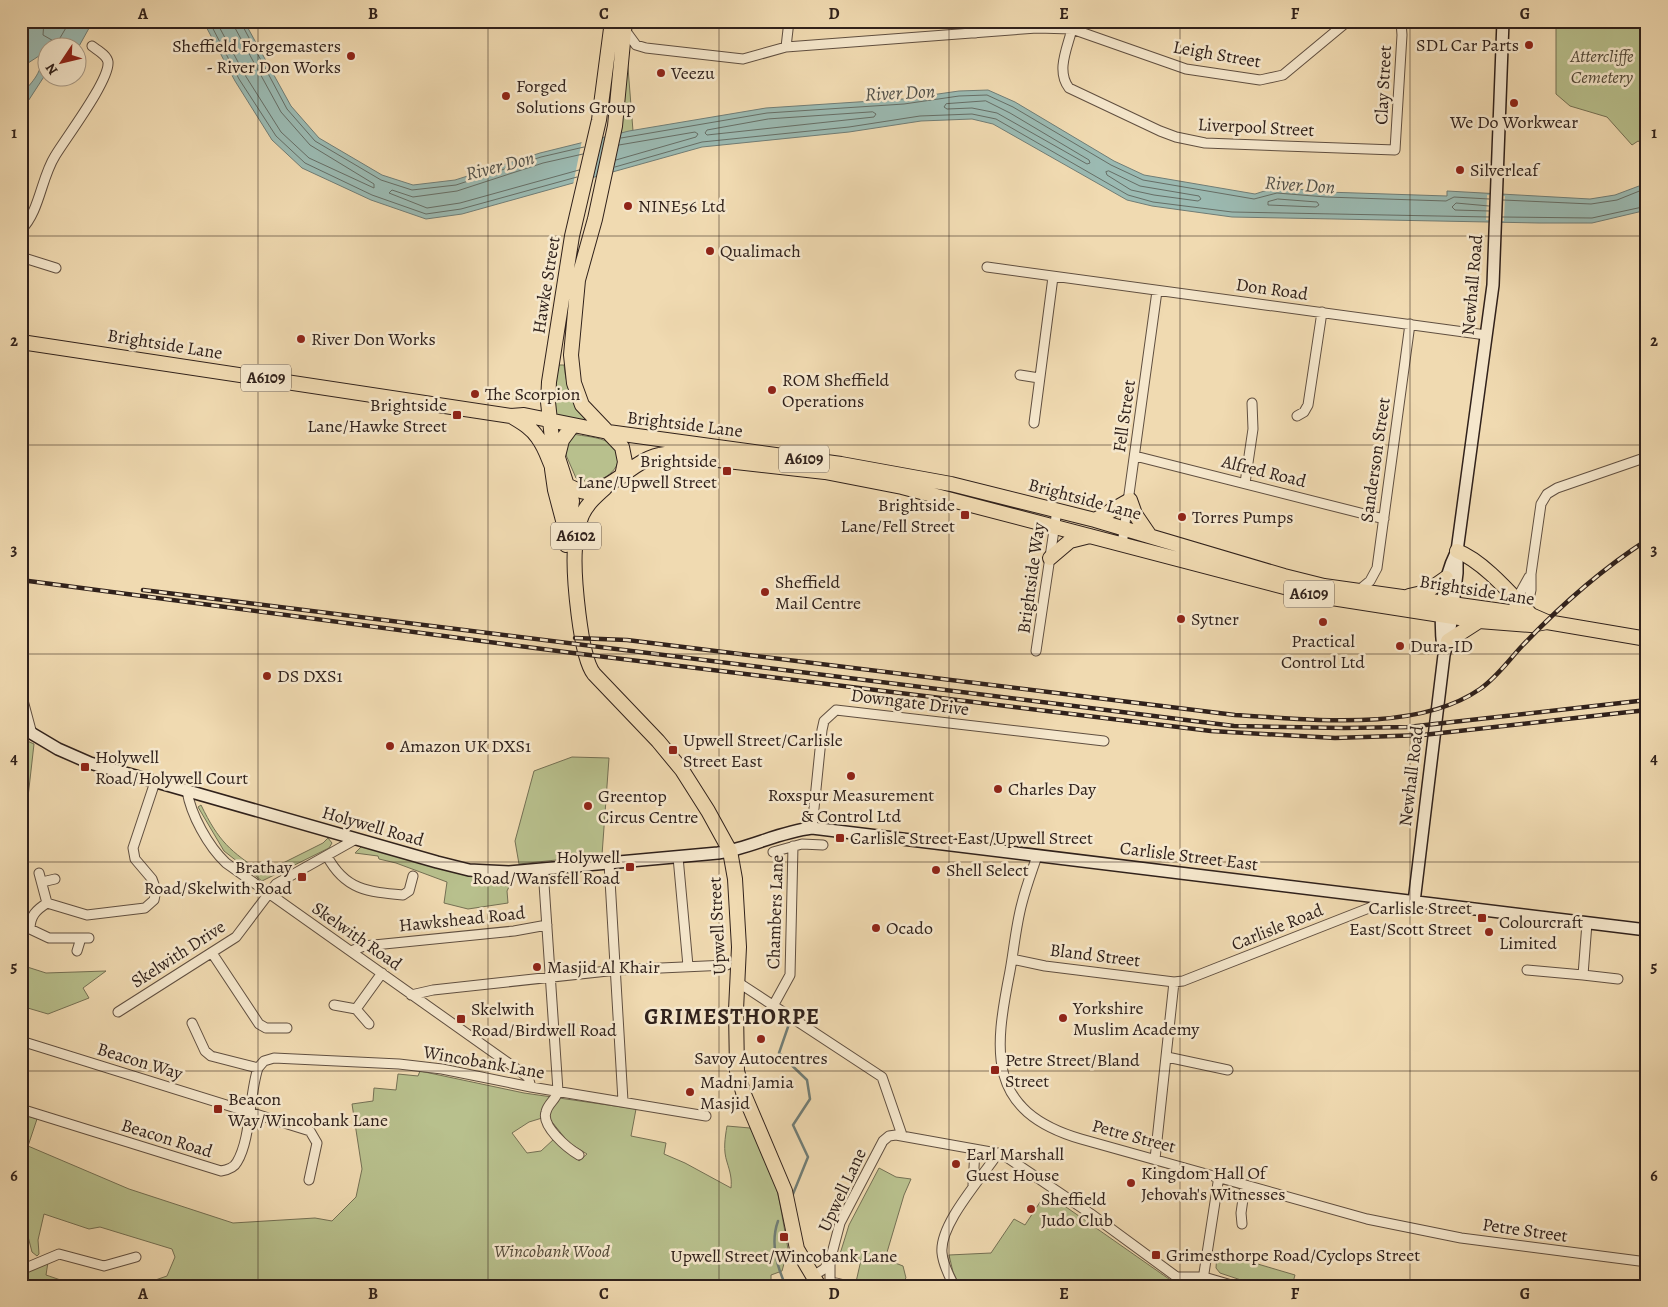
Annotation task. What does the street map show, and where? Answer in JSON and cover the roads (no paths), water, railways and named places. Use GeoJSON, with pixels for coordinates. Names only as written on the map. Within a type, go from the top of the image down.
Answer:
{"type":"FeatureCollection","features":[{"type":"Feature","properties":{"kind":"main road","name":"Newhall Road"},"geometry":{"type":"LineString","coordinates":[[1444,655],[1442,637],[1457,572],[1457,551],[1492,285],[1503,21]]}},
{"type":"Feature","properties":{"kind":"main road","name":"Hawke Street"},"geometry":{"type":"LineString","coordinates":[[555,462],[550,420],[549,382],[566,266],[620,23]]}},
{"type":"Feature","properties":{"kind":"main road","name":"Hawke Street"},"geometry":{"type":"LineString","coordinates":[[608,432],[589,414],[580,400],[572,376],[571,355],[578,280],[615,126],[620,23]]}},
{"type":"Feature","properties":{"kind":"main road","name":"Brightside Lane"},"geometry":{"type":"LineString","coordinates":[[21,342],[511,416],[524,416],[573,425]]}},
{"type":"Feature","properties":{"kind":"main road","name":"Brightside Lane"},"geometry":{"type":"LineString","coordinates":[[511,416],[537,436],[555,462],[557,477],[569,486]]}},
{"type":"Feature","properties":{"kind":"main road"},"geometry":{"type":"LineString","coordinates":[[566,542],[564,521],[554,490],[555,462],[562,440],[573,425],[608,432],[623,450],[625,469],[622,476],[607,486],[586,492],[569,486]]}},
{"type":"Feature","properties":{"kind":"main road","name":"Brightside Lane"},"geometry":{"type":"LineString","coordinates":[[608,432],[884,471],[1057,510],[1125,528],[1284,576],[1357,592],[1403,598],[1479,621],[1505,617],[1522,609],[1547,622],[1647,639]]}},
{"type":"Feature","properties":{"kind":"main road","name":"Brightside Lane"},"geometry":{"type":"LineString","coordinates":[[622,476],[644,460],[665,454],[826,472],[902,487],[1319,596],[1505,617],[1531,625],[1547,622]]}},
{"type":"Feature","properties":{"kind":"main road","name":"Upwell Street"},"geometry":{"type":"LineString","coordinates":[[569,486],[572,501],[566,542],[569,569],[577,597],[590,669],[682,770],[730,851],[734,874],[739,946],[736,1029],[737,1071],[747,1101],[785,1190],[797,1250],[823,1283]]}},
{"type":"Feature","properties":{"kind":"main road","name":"Upwell Street"},"geometry":{"type":"LineString","coordinates":[[577,597],[576,535],[585,509],[607,486]]}},
{"type":"Feature","properties":{"kind":"main road"},"geometry":{"type":"LineString","coordinates":[[1095,520],[1130,500],[1138,518],[1150,536]]}},
{"type":"Feature","properties":{"kind":"main road"},"geometry":{"type":"LineString","coordinates":[[1050,558],[1070,541],[1090,536]]}},
{"type":"Feature","properties":{"kind":"main road","name":"Newhall Road"},"geometry":{"type":"LineString","coordinates":[[1414,902],[1444,655],[1448,641],[1446,578],[1457,551]]}},
{"type":"Feature","properties":{"kind":"main road"},"geometry":{"type":"LineString","coordinates":[[1457,551],[1481,566],[1522,609]]}},
{"type":"Feature","properties":{"kind":"main road"},"geometry":{"type":"LineString","coordinates":[[1403,598],[1426,592],[1446,578]]}},
{"type":"Feature","properties":{"kind":"main road"},"geometry":{"type":"LineString","coordinates":[[1448,641],[1479,621]]}},
{"type":"Feature","properties":{"kind":"main road","name":"Holywell Road"},"geometry":{"type":"LineString","coordinates":[[21,727],[83,760],[187,792],[469,870],[490,872],[543,869],[730,851]]}},
{"type":"Feature","properties":{"kind":"main road","name":"Carlisle Street East"},"geometry":{"type":"LineString","coordinates":[[730,851],[775,835],[812,828],[1647,930]]}},
{"type":"Feature","properties":{"kind":"street"},"geometry":{"type":"LineString","coordinates":[[786,47],[789,21]]}},
{"type":"Feature","properties":{"kind":"street"},"geometry":{"type":"LineString","coordinates":[[975,21],[976,33]]}},
{"type":"Feature","properties":{"kind":"street","name":"Leigh Street"},"geometry":{"type":"LineString","coordinates":[[620,23],[628,36],[636,44],[646,48],[743,59],[786,47],[976,33],[1036,25],[1072,29],[1186,68],[1260,80],[1283,75],[1348,21]]}},
{"type":"Feature","properties":{"kind":"street","name":"Clay Street"},"geometry":{"type":"LineString","coordinates":[[1396,150],[1402,35],[1401,21]]}},
{"type":"Feature","properties":{"kind":"street","name":"Liverpool Street"},"geometry":{"type":"LineString","coordinates":[[1072,29],[1061,73],[1063,81],[1069,88],[1176,137],[1205,143],[1396,150]]}},
{"type":"Feature","properties":{"kind":"street"},"geometry":{"type":"LineString","coordinates":[[21,230],[37,200],[53,158],[78,122],[107,72],[108,62],[106,56],[92,46]]}},
{"type":"Feature","properties":{"kind":"street"},"geometry":{"type":"LineString","coordinates":[[21,257],[56,268]]}},
{"type":"Feature","properties":{"kind":"street","name":"Don Road"},"geometry":{"type":"LineString","coordinates":[[987,267],[1486,335]]}},
{"type":"Feature","properties":{"kind":"street"},"geometry":{"type":"LineString","coordinates":[[1034,423],[1053,277]]}},
{"type":"Feature","properties":{"kind":"street","name":"Fell Street"},"geometry":{"type":"LineString","coordinates":[[1122,545],[1130,500],[1157,290]]}},
{"type":"Feature","properties":{"kind":"street"},"geometry":{"type":"LineString","coordinates":[[1297,416],[1304,412],[1308,405],[1322,312]]}},
{"type":"Feature","properties":{"kind":"street","name":"Sanderson Street"},"geometry":{"type":"LineString","coordinates":[[1357,592],[1370,582],[1377,568],[1410,324]]}},
{"type":"Feature","properties":{"kind":"street"},"geometry":{"type":"LineString","coordinates":[[1020,375],[1039,378]]}},
{"type":"Feature","properties":{"kind":"street"},"geometry":{"type":"LineString","coordinates":[[1245,483],[1253,429],[1252,403]]}},
{"type":"Feature","properties":{"kind":"street","name":"Alfred Road"},"geometry":{"type":"LineString","coordinates":[[1135,456],[1384,519]]}},
{"type":"Feature","properties":{"kind":"street"},"geometry":{"type":"LineString","coordinates":[[1522,609],[1531,574],[1541,504],[1548,494],[1557,488],[1647,456]]}},
{"type":"Feature","properties":{"kind":"street","name":"Brightside Way"},"geometry":{"type":"LineString","coordinates":[[1036,651],[1057,510]]}},
{"type":"Feature","properties":{"kind":"street"},"geometry":{"type":"LineString","coordinates":[[21,693],[32,734]]}},
{"type":"Feature","properties":{"kind":"street","name":"Downgate Drive"},"geometry":{"type":"LineString","coordinates":[[812,828],[822,730],[827,716],[836,710],[1104,741]]}},
{"type":"Feature","properties":{"kind":"street"},"geometry":{"type":"LineString","coordinates":[[77,951],[85,938],[49,938],[30,929],[30,920],[37,909],[47,904],[88,915],[145,908],[154,900],[156,890],[154,884],[135,859],[133,848],[155,782]]}},
{"type":"Feature","properties":{"kind":"street","name":"Skelwith Road"},"geometry":{"type":"LineString","coordinates":[[187,792],[196,816],[219,857],[268,894],[528,1077],[531,1087]]}},
{"type":"Feature","properties":{"kind":"street","name":"Skelwith Drive"},"geometry":{"type":"LineString","coordinates":[[118,1012],[236,937],[276,884],[356,838]]}},
{"type":"Feature","properties":{"kind":"street","name":"Chambers Lane"},"geometry":{"type":"LineString","coordinates":[[773,852],[793,846],[823,845]]}},
{"type":"Feature","properties":{"kind":"street","name":"Chambers Lane"},"geometry":{"type":"LineString","coordinates":[[774,1006],[790,975],[793,846]]}},
{"type":"Feature","properties":{"kind":"street"},"geometry":{"type":"LineString","coordinates":[[327,856],[338,875],[358,888],[404,895],[409,891],[413,876]]}},
{"type":"Feature","properties":{"kind":"street","name":"Petre Street"},"geometry":{"type":"LineString","coordinates":[[1037,856],[1022,904],[1001,1018],[999,1042],[1003,1072],[1016,1100],[1033,1117],[1061,1133],[1367,1219],[1461,1238],[1647,1262]]}},
{"type":"Feature","properties":{"kind":"street"},"geometry":{"type":"LineString","coordinates":[[678,857],[688,966]]}},
{"type":"Feature","properties":{"kind":"street"},"geometry":{"type":"LineString","coordinates":[[609,863],[623,1101]]}},
{"type":"Feature","properties":{"kind":"street"},"geometry":{"type":"LineString","coordinates":[[543,869],[552,976],[558,1091],[557,1097],[547,1108],[545,1115],[546,1120],[562,1142],[579,1155]]}},
{"type":"Feature","properties":{"kind":"street"},"geometry":{"type":"LineString","coordinates":[[39,873],[47,904]]}},
{"type":"Feature","properties":{"kind":"street"},"geometry":{"type":"LineString","coordinates":[[42,882],[55,879]]}},
{"type":"Feature","properties":{"kind":"street","name":"Carlisle Road"},"geometry":{"type":"LineString","coordinates":[[1174,982],[1192,979],[1392,899]]}},
{"type":"Feature","properties":{"kind":"street"},"geometry":{"type":"LineString","coordinates":[[1583,975],[1587,923]]}},
{"type":"Feature","properties":{"kind":"street","name":"Hawkshead Road"},"geometry":{"type":"LineString","coordinates":[[351,951],[364,946],[514,931],[547,925]]}},
{"type":"Feature","properties":{"kind":"street"},"geometry":{"type":"LineString","coordinates":[[212,953],[259,1024],[266,1028],[287,1028]]}},
{"type":"Feature","properties":{"kind":"street","name":"Bland Street"},"geometry":{"type":"LineString","coordinates":[[1012,959],[1045,966],[1174,982]]}},
{"type":"Feature","properties":{"kind":"street"},"geometry":{"type":"LineString","coordinates":[[411,995],[432,990],[552,976],[616,970],[727,965]]}},
{"type":"Feature","properties":{"kind":"street"},"geometry":{"type":"LineString","coordinates":[[1527,970],[1618,979]]}},
{"type":"Feature","properties":{"kind":"street"},"geometry":{"type":"LineString","coordinates":[[356,1009],[382,973]]}},
{"type":"Feature","properties":{"kind":"street"},"geometry":{"type":"LineString","coordinates":[[1155,1158],[1168,1057],[1174,982]]}},
{"type":"Feature","properties":{"kind":"street","name":"Chambers Lane"},"geometry":{"type":"LineString","coordinates":[[738,983],[882,1077],[902,1135]]}},
{"type":"Feature","properties":{"kind":"street"},"geometry":{"type":"LineString","coordinates":[[334,1005],[356,1009],[369,1024]]}},
{"type":"Feature","properties":{"kind":"street"},"geometry":{"type":"LineString","coordinates":[[192,1023],[205,1051],[211,1056],[258,1068]]}},
{"type":"Feature","properties":{"kind":"street","name":"Beacon Way"},"geometry":{"type":"LineString","coordinates":[[21,1041],[314,1134],[317,1143],[309,1180]]}},
{"type":"Feature","properties":{"kind":"street"},"geometry":{"type":"LineString","coordinates":[[1168,1057],[1228,1070]]}},
{"type":"Feature","properties":{"kind":"street","name":"Wincobank Lane"},"geometry":{"type":"LineString","coordinates":[[258,1068],[264,1061],[274,1058],[399,1064],[442,1069],[531,1087],[706,1116]]}},
{"type":"Feature","properties":{"kind":"street","name":"Beacon Road"},"geometry":{"type":"LineString","coordinates":[[21,1109],[221,1171],[232,1168],[237,1163],[258,1068]]}},
{"type":"Feature","properties":{"kind":"street"},"geometry":{"type":"LineString","coordinates":[[902,1135],[998,1153],[1016,1162],[1189,1286]]}},
{"type":"Feature","properties":{"kind":"street","name":"Upwell Lane"},"geometry":{"type":"LineString","coordinates":[[823,1283],[845,1214],[883,1142],[889,1136],[902,1135]]}},
{"type":"Feature","properties":{"kind":"street"},"geometry":{"type":"LineString","coordinates":[[973,1185],[976,1150]]}},
{"type":"Feature","properties":{"kind":"street"},"geometry":{"type":"LineString","coordinates":[[954,1286],[943,1262],[942,1242],[945,1233],[973,1185],[984,1174],[998,1153]]}},
{"type":"Feature","properties":{"kind":"street"},"geometry":{"type":"LineString","coordinates":[[1203,1281],[1219,1176]]}},
{"type":"Feature","properties":{"kind":"street"},"geometry":{"type":"LineString","coordinates":[[1242,1224],[1240,1213],[1245,1185]]}},
{"type":"Feature","properties":{"kind":"street"},"geometry":{"type":"LineString","coordinates":[[21,1270],[59,1254],[104,1266],[136,1257]]}},
{"type":"Feature","properties":{"kind":"street"},"geometry":{"type":"LineString","coordinates":[[830,1262],[824,1269],[823,1283],[847,1285]]}},
{"type":"Feature","properties":{"kind":"street"},"geometry":{"type":"LineString","coordinates":[[1178,1277],[1236,1286]]}},
{"type":"Feature","properties":{"kind":"water"},"geometry":{"type":"Polygon","coordinates":[[[26,21],[93,21],[84,38],[38,38],[38,57],[25,65],[21,74],[21,35],[26,21]]]}},
{"type":"Feature","properties":{"kind":"water","name":"River Don"},"geometry":{"type":"Polygon","coordinates":[[[203,21],[244,21],[291,106],[319,138],[382,175],[413,185],[455,180],[540,153],[629,131],[766,108],[903,99],[959,91],[988,90],[1015,102],[1114,161],[1144,175],[1255,194],[1277,187],[1326,192],[1447,196],[1447,191],[1590,199],[1615,195],[1647,183],[1647,210],[1592,223],[1232,217],[1152,206],[1127,200],[993,124],[972,119],[921,121],[849,132],[702,147],[462,214],[426,219],[371,200],[302,168],[272,140],[235,81],[203,21]]]}},
{"type":"Feature","properties":{"kind":"water"},"geometry":{"type":"Polygon","coordinates":[[[38,73],[38,86],[21,112],[21,94],[38,73]]]}},
{"type":"Feature","properties":{"kind":"waterway"},"geometry":{"type":"LineString","coordinates":[[789,1024],[779,1053],[807,1080],[810,1099],[793,1125],[808,1157],[793,1194]]}},
{"type":"Feature","properties":{"kind":"waterway"},"geometry":{"type":"LineString","coordinates":[[778,1221],[774,1246],[779,1270],[786,1286]]}},
{"type":"Feature","properties":{"kind":"railway"},"geometry":{"type":"LineString","coordinates":[[575,638],[627,640],[1235,715],[1328,720],[1394,718],[1425,712],[1454,703],[1480,689],[1566,603],[1597,576],[1647,540]]}},
{"type":"Feature","properties":{"kind":"railway"},"geometry":{"type":"LineString","coordinates":[[21,580],[573,653],[1211,731],[1335,738],[1423,735],[1647,710]]}},
{"type":"Feature","properties":{"kind":"railway"},"geometry":{"type":"LineString","coordinates":[[143,590],[1234,726],[1408,727],[1647,700]]}},
{"type":"Feature","properties":{"kind":"place","name":"SDL Car Parts"},"geometry":{"type":"Point","coordinates":[1529,45]}},
{"type":"Feature","properties":{"kind":"place","name":"Sheffield Forgemasters - River Don Works"},"geometry":{"type":"Point","coordinates":[351,56]}},
{"type":"Feature","properties":{"kind":"place","name":"Veezu"},"geometry":{"type":"Point","coordinates":[661,73]}},
{"type":"Feature","properties":{"kind":"place","name":"Forged Solutions Group"},"geometry":{"type":"Point","coordinates":[506,96]}},
{"type":"Feature","properties":{"kind":"place","name":"We Do Workwear"},"geometry":{"type":"Point","coordinates":[1514,103]}},
{"type":"Feature","properties":{"kind":"place","name":"Silverleaf"},"geometry":{"type":"Point","coordinates":[1460,170]}},
{"type":"Feature","properties":{"kind":"place","name":"NINE56 Ltd"},"geometry":{"type":"Point","coordinates":[628,206]}},
{"type":"Feature","properties":{"kind":"place","name":"Qualimach"},"geometry":{"type":"Point","coordinates":[710,251]}},
{"type":"Feature","properties":{"kind":"place","name":"River Don Works"},"geometry":{"type":"Point","coordinates":[301,339]}},
{"type":"Feature","properties":{"kind":"place","name":"ROM Sheffield Operations"},"geometry":{"type":"Point","coordinates":[772,390]}},
{"type":"Feature","properties":{"kind":"place","name":"The Scorpion"},"geometry":{"type":"Point","coordinates":[475,394]}},
{"type":"Feature","properties":{"kind":"place","name":"Brightside Lane/Hawke Street"},"geometry":{"type":"Point","coordinates":[457,415]}},
{"type":"Feature","properties":{"kind":"place","name":"Brightside Lane/Upwell Street"},"geometry":{"type":"Point","coordinates":[727,471]}},
{"type":"Feature","properties":{"kind":"place","name":"Brightside Lane/Fell Street"},"geometry":{"type":"Point","coordinates":[965,515]}},
{"type":"Feature","properties":{"kind":"place","name":"Torres Pumps"},"geometry":{"type":"Point","coordinates":[1182,517]}},
{"type":"Feature","properties":{"kind":"place","name":"Sheffield Mail Centre"},"geometry":{"type":"Point","coordinates":[765,592]}},
{"type":"Feature","properties":{"kind":"place","name":"Sytner"},"geometry":{"type":"Point","coordinates":[1181,619]}},
{"type":"Feature","properties":{"kind":"place","name":"Practical Control Ltd"},"geometry":{"type":"Point","coordinates":[1323,622]}},
{"type":"Feature","properties":{"kind":"place","name":"Dura-ID"},"geometry":{"type":"Point","coordinates":[1400,646]}},
{"type":"Feature","properties":{"kind":"place","name":"DS DXS1"},"geometry":{"type":"Point","coordinates":[267,676]}},
{"type":"Feature","properties":{"kind":"place","name":"Amazon UK DXS1"},"geometry":{"type":"Point","coordinates":[390,746]}},
{"type":"Feature","properties":{"kind":"place","name":"Upwell Street/Carlisle Street East"},"geometry":{"type":"Point","coordinates":[673,750]}},
{"type":"Feature","properties":{"kind":"place","name":"Holywell Road/Holywell Court"},"geometry":{"type":"Point","coordinates":[85,767]}},
{"type":"Feature","properties":{"kind":"place","name":"Roxspur Measurement & Control Ltd"},"geometry":{"type":"Point","coordinates":[851,776]}},
{"type":"Feature","properties":{"kind":"place","name":"Charles Day"},"geometry":{"type":"Point","coordinates":[998,789]}},
{"type":"Feature","properties":{"kind":"place","name":"Greentop Circus Centre"},"geometry":{"type":"Point","coordinates":[588,806]}},
{"type":"Feature","properties":{"kind":"place","name":"Carlisle Street East/Upwell Street"},"geometry":{"type":"Point","coordinates":[840,838]}},
{"type":"Feature","properties":{"kind":"place","name":"Holywell Road/Wansfell Road"},"geometry":{"type":"Point","coordinates":[630,867]}},
{"type":"Feature","properties":{"kind":"place","name":"Shell Select"},"geometry":{"type":"Point","coordinates":[936,870]}},
{"type":"Feature","properties":{"kind":"place","name":"Brathay Road/Skelwith Road"},"geometry":{"type":"Point","coordinates":[302,877]}},
{"type":"Feature","properties":{"kind":"place","name":"Carlisle Street East/Scott Street"},"geometry":{"type":"Point","coordinates":[1482,918]}},
{"type":"Feature","properties":{"kind":"place","name":"Ocado"},"geometry":{"type":"Point","coordinates":[876,928]}},
{"type":"Feature","properties":{"kind":"place","name":"Colourcraft Limited"},"geometry":{"type":"Point","coordinates":[1489,932]}},
{"type":"Feature","properties":{"kind":"place","name":"Masjid Al Khair"},"geometry":{"type":"Point","coordinates":[537,967]}},
{"type":"Feature","properties":{"kind":"place","name":"Yorkshire Muslim Academy"},"geometry":{"type":"Point","coordinates":[1063,1018]}},
{"type":"Feature","properties":{"kind":"place","name":"Skelwith Road/Birdwell Road"},"geometry":{"type":"Point","coordinates":[461,1019]}},
{"type":"Feature","properties":{"kind":"place","name":"Savoy Autocentres"},"geometry":{"type":"Point","coordinates":[761,1039]}},
{"type":"Feature","properties":{"kind":"place","name":"Petre Street/Bland Street"},"geometry":{"type":"Point","coordinates":[995,1070]}},
{"type":"Feature","properties":{"kind":"place","name":"Madni Jamia Masjid"},"geometry":{"type":"Point","coordinates":[690,1092]}},
{"type":"Feature","properties":{"kind":"place","name":"Beacon Way/Wincobank Lane"},"geometry":{"type":"Point","coordinates":[218,1109]}},
{"type":"Feature","properties":{"kind":"place","name":"Earl Marshall Guest House"},"geometry":{"type":"Point","coordinates":[956,1164]}},
{"type":"Feature","properties":{"kind":"place","name":"Kingdom Hall Of Jehovah's Witnesses"},"geometry":{"type":"Point","coordinates":[1131,1183]}},
{"type":"Feature","properties":{"kind":"place","name":"Sheffield Judo Club"},"geometry":{"type":"Point","coordinates":[1031,1209]}},
{"type":"Feature","properties":{"kind":"place","name":"Upwell Street/Wincobank Lane"},"geometry":{"type":"Point","coordinates":[784,1237]}},
{"type":"Feature","properties":{"kind":"place","name":"Grimesthorpe Road/Cyclops Street"},"geometry":{"type":"Point","coordinates":[1156,1255]}},
{"type":"Feature","properties":{"kind":"district","name":"GRIMESTHORPE"},"geometry":{"type":"Point","coordinates":[732,1017]}},
{"type":"Feature","properties":{"kind":"park label","name":"Attercliffe Cemetery"},"geometry":{"type":"Point","coordinates":[1602,66]}},
{"type":"Feature","properties":{"kind":"park label","name":"Wincobank Wood"},"geometry":{"type":"Point","coordinates":[552,1251]}}]}
